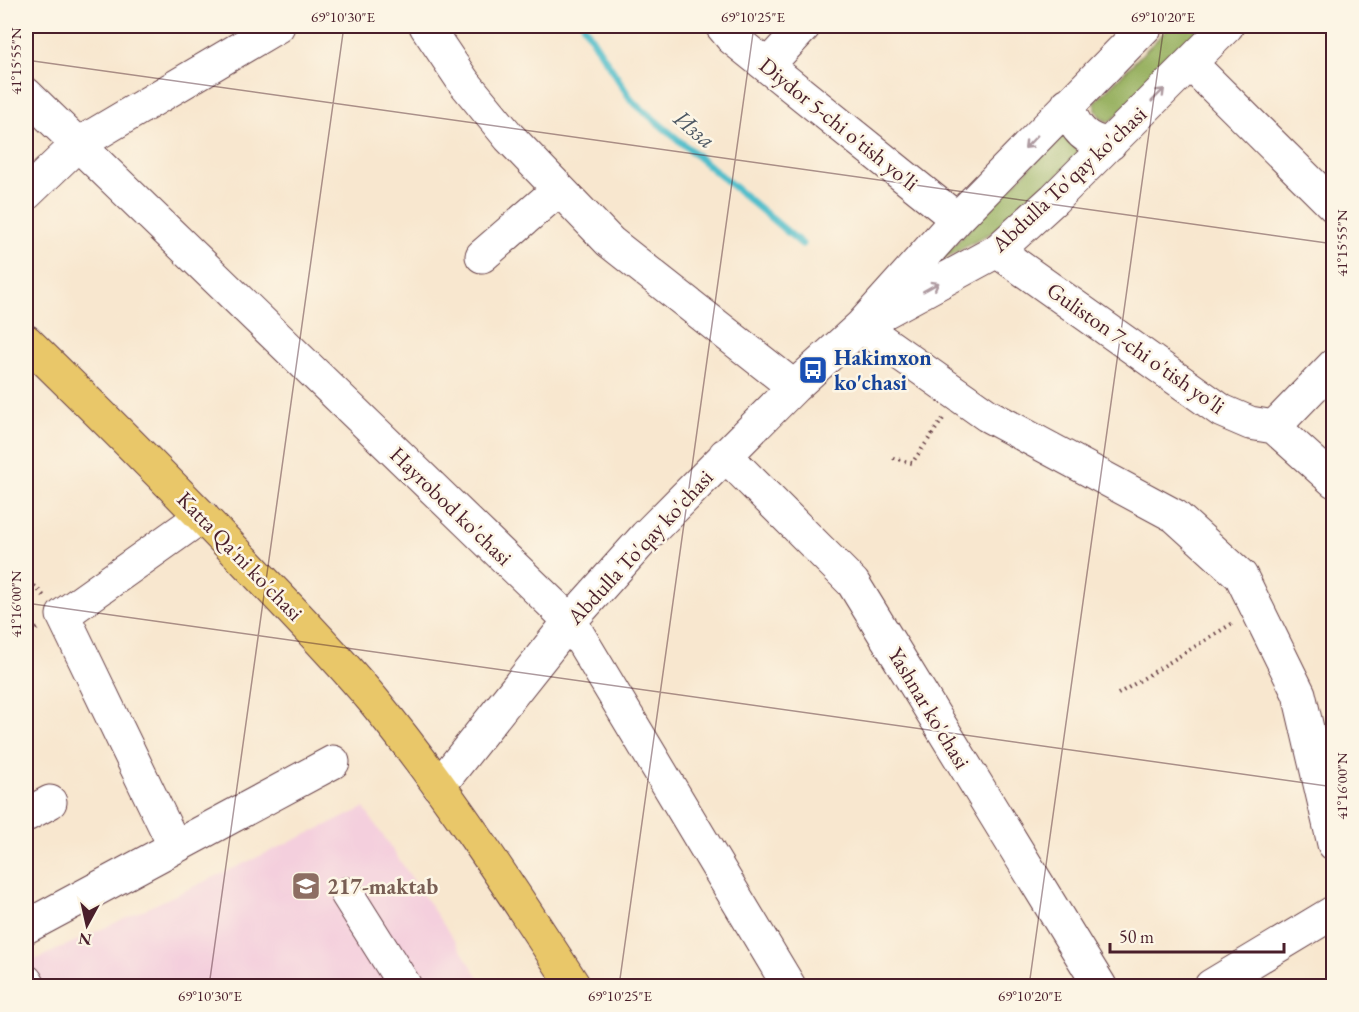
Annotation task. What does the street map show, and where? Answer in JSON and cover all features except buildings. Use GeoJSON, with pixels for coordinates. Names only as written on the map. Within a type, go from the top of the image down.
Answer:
{"type":"FeatureCollection","features":[{"type":"Feature","properties":{"kind":"main road","name":"Katta Qa'ni ko'chasi"},"geometry":{"type":"LineString","coordinates":[[26,341],[202,516],[373,700],[439,786],[512,891],[574,987]]}},
{"type":"Feature","properties":{"kind":"street"},"geometry":{"type":"LineString","coordinates":[[26,194],[77,145],[278,26]]}},
{"type":"Feature","properties":{"kind":"street"},"geometry":{"type":"LineString","coordinates":[[426,26],[464,81],[496,121],[558,190],[610,242],[794,387]]}},
{"type":"Feature","properties":{"kind":"street","name":"Diydor 5-chi o'tish yo'li"},"geometry":{"type":"LineString","coordinates":[[722,26],[732,38],[957,219]]}},
{"type":"Feature","properties":{"kind":"street"},"geometry":{"type":"LineString","coordinates":[[767,66],[804,26]]}},
{"type":"Feature","properties":{"kind":"street","name":"Abdulla To'qay ko'chasi"},"geometry":{"type":"LineString","coordinates":[[439,786],[570,621],[646,536],[794,387],[861,326],[957,219],[1146,26]]}},
{"type":"Feature","properties":{"kind":"street","name":"Abdulla To'qay ko'chasi"},"geometry":{"type":"LineString","coordinates":[[861,326],[997,251],[1110,144],[1227,26]]}},
{"type":"Feature","properties":{"kind":"street"},"geometry":{"type":"LineString","coordinates":[[1190,63],[1334,206]]}},
{"type":"Feature","properties":{"kind":"street","name":"Hayrobod ko'chasi"},"geometry":{"type":"LineString","coordinates":[[26,94],[570,621],[789,987]]}},
{"type":"Feature","properties":{"kind":"street"},"geometry":{"type":"LineString","coordinates":[[1068,104],[1073,120],[1082,133],[1095,141],[1110,144]]}},
{"type":"Feature","properties":{"kind":"street"},"geometry":{"type":"LineString","coordinates":[[482,256],[558,190]]}},
{"type":"Feature","properties":{"kind":"street","name":"Guliston 7-chi o'tish yo'li"},"geometry":{"type":"LineString","coordinates":[[997,251],[1222,411],[1250,423],[1274,427],[1334,481]]}},
{"type":"Feature","properties":{"kind":"street"},"geometry":{"type":"LineString","coordinates":[[861,326],[987,415],[1175,516],[1241,576],[1299,694],[1334,844]]}},
{"type":"Feature","properties":{"kind":"street"},"geometry":{"type":"LineString","coordinates":[[1274,427],[1334,364]]}},
{"type":"Feature","properties":{"kind":"street","name":"Yashnar ko'chasi"},"geometry":{"type":"LineString","coordinates":[[726,455],[853,583],[1100,987]]}},
{"type":"Feature","properties":{"kind":"street"},"geometry":{"type":"LineString","coordinates":[[175,847],[63,615],[202,516]]}},
{"type":"Feature","properties":{"kind":"street"},"geometry":{"type":"LineString","coordinates":[[26,927],[333,762]]}},
{"type":"Feature","properties":{"kind":"street"},"geometry":{"type":"LineString","coordinates":[[347,894],[405,987]]}},
{"type":"Feature","properties":{"kind":"street"},"geometry":{"type":"LineString","coordinates":[[1211,987],[1334,912]]}},
{"type":"Feature","properties":{"kind":"street"},"geometry":{"type":"LineString","coordinates":[[26,981],[29,987]]}},
{"type":"Feature","properties":{"kind":"path"},"geometry":{"type":"LineString","coordinates":[[893,458],[912,463],[959,396]]}},
{"type":"Feature","properties":{"kind":"path"},"geometry":{"type":"LineString","coordinates":[[1118,694],[1257,608]]}},
{"type":"Feature","properties":{"kind":"shaded area","name":"217-maktab"},"geometry":{"type":"Polygon","coordinates":[[[364,808],[485,986],[26,986],[26,964],[364,808]]]}},
{"type":"Feature","properties":{"kind":"green space"},"geometry":{"type":"Polygon","coordinates":[[[1170,26],[1209,26],[1110,122],[1101,118],[1094,103],[1170,26]]]}},
{"type":"Feature","properties":{"kind":"green space"},"geometry":{"type":"Polygon","coordinates":[[[1067,130],[1087,149],[1004,226],[936,263],[1067,130]]]}},
{"type":"Feature","properties":{"kind":"waterway","name":"Изза"},"geometry":{"type":"LineString","coordinates":[[584,26],[632,101],[802,244]]}},
{"type":"Feature","properties":{"kind":"place","name":"Hakimxon ko'chasi"},"geometry":{"type":"Point","coordinates":[813,370]}},
{"type":"Feature","properties":{"kind":"place","name":"217-maktab"},"geometry":{"type":"Point","coordinates":[306,886]}}]}
